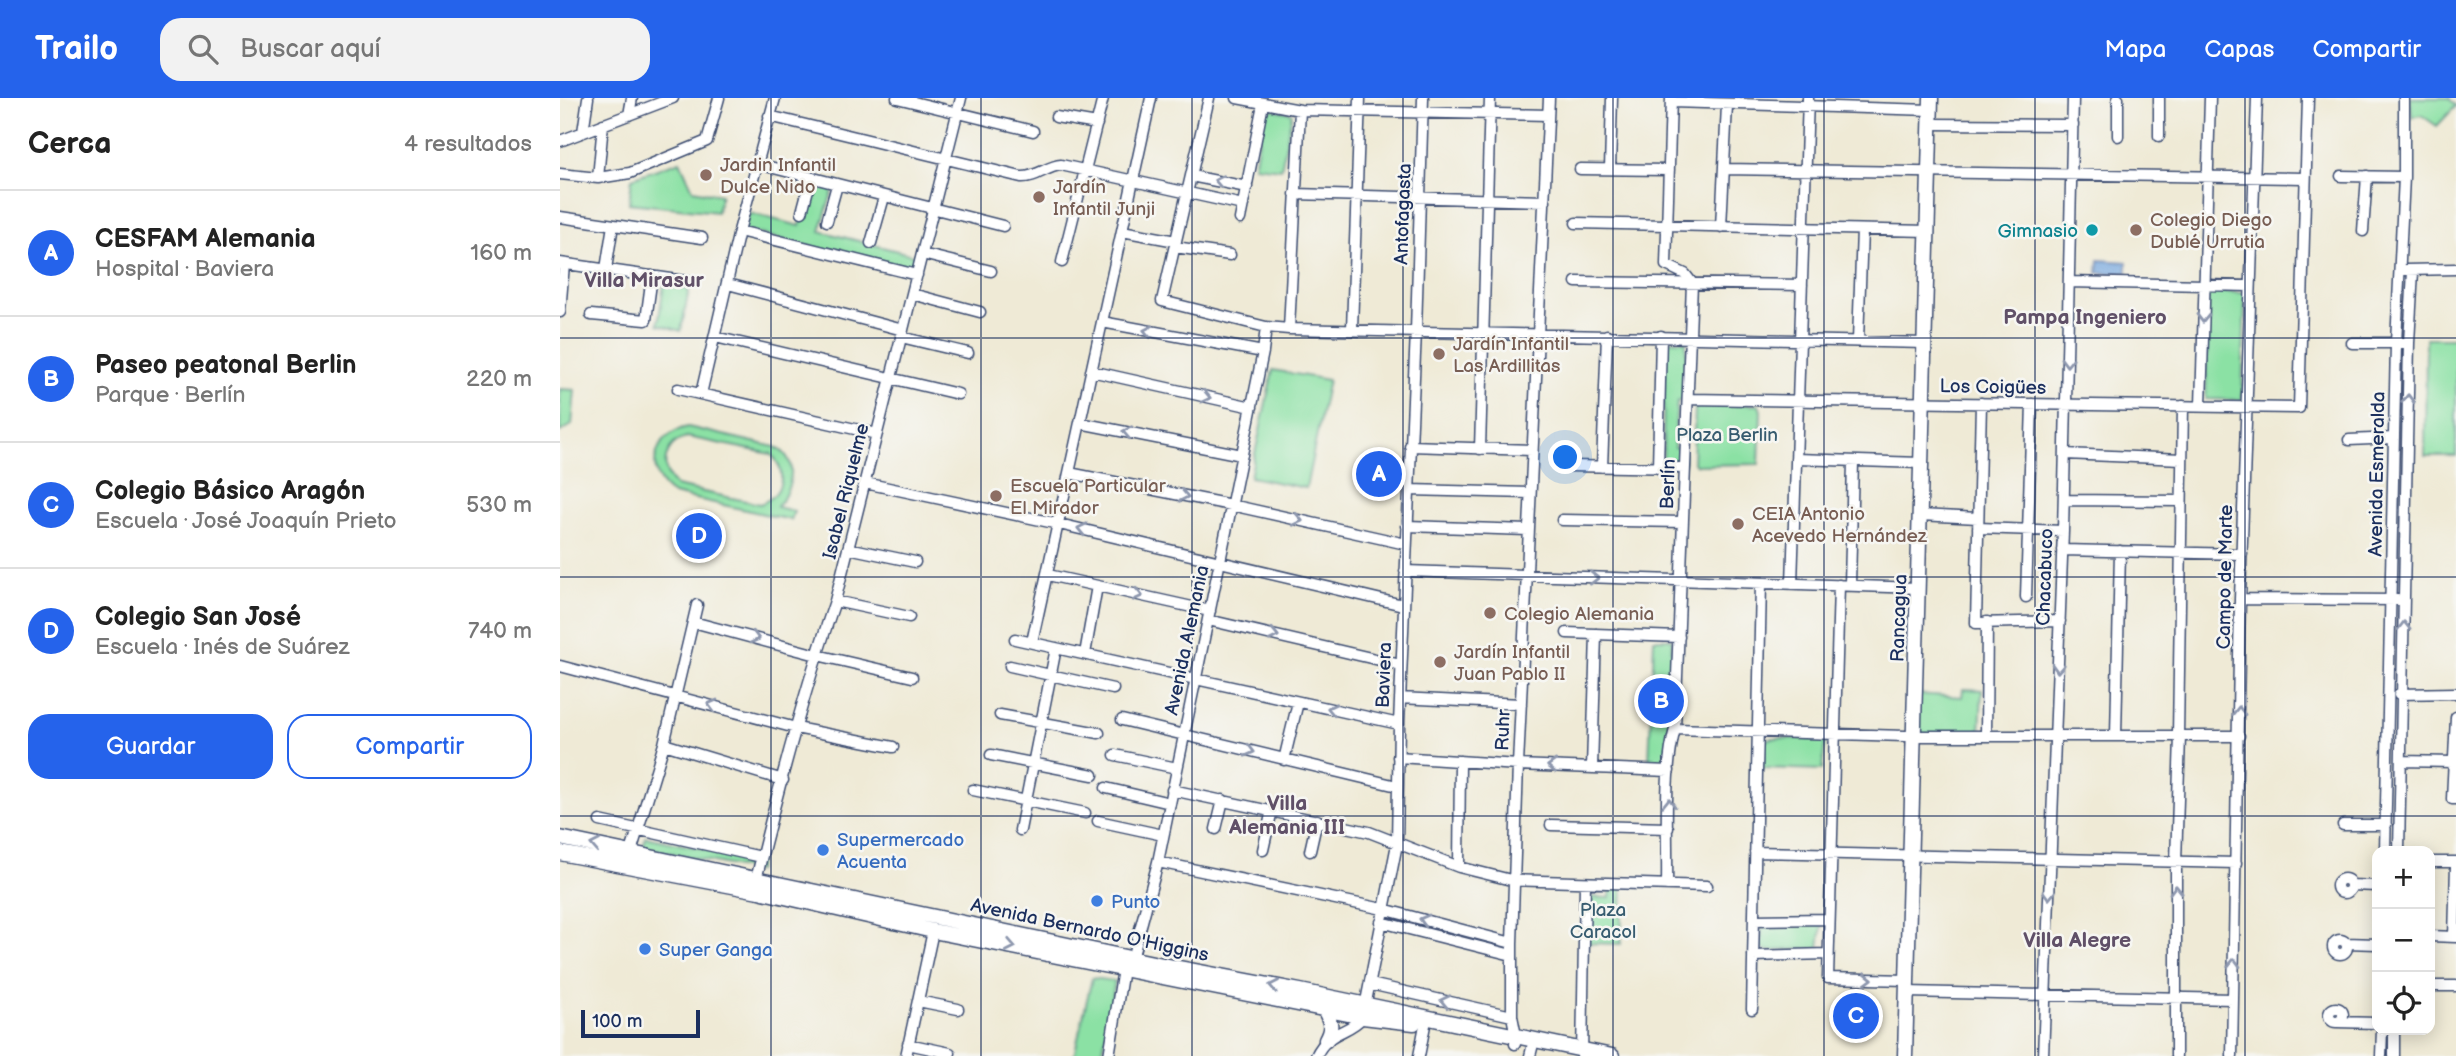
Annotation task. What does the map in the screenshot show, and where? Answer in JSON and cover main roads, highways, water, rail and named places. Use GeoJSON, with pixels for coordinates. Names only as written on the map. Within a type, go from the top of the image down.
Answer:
{"type":"FeatureCollection","features":[{"type":"Feature","properties":{"kind":"main road","name":"Rancagua"},"geometry":{"type":"LineString","coordinates":[[1905,1056],[1931,111]]}},
{"type":"Feature","properties":{"kind":"main road","name":"Avenida Bernardo O'Higgins"},"geometry":{"type":"LineString","coordinates":[[560,838],[631,859],[902,910],[1128,964]]}},
{"type":"Feature","properties":{"kind":"main road","name":"Avenida Bernardo O'Higgins"},"geometry":{"type":"LineString","coordinates":[[560,853],[672,862],[933,931],[1247,987],[1516,1040],[1532,1048],[1612,1056]]}},
{"type":"Feature","properties":{"kind":"main road"},"geometry":{"type":"LineString","coordinates":[[902,910],[906,914],[928,919],[933,931],[948,923],[990,929]]}},
{"type":"Feature","properties":{"kind":"main road","name":"Avenida Bernardo O'Higgins"},"geometry":{"type":"LineString","coordinates":[[1247,987],[1324,1009],[1364,1011],[1425,1025],[1516,1040]]}},
{"type":"Feature","properties":{"kind":"main road"},"geometry":{"type":"LineString","coordinates":[[1324,1009],[1332,1028],[1325,1040]]}},
{"type":"Feature","properties":{"kind":"water"},"geometry":{"type":"Polygon","coordinates":[[[2099,260],[2127,262],[2127,273],[2098,273],[2099,260]]]}},
{"type":"Feature","properties":{"kind":"place","name":"Jardin Infantil Dulce Nido"},"geometry":{"type":"Point","coordinates":[706,175]}},
{"type":"Feature","properties":{"kind":"place","name":"Jardín Infantil Junji"},"geometry":{"type":"Point","coordinates":[1039,197]}},
{"type":"Feature","properties":{"kind":"place","name":"Gimnasio"},"geometry":{"type":"Point","coordinates":[2092,230]}},
{"type":"Feature","properties":{"kind":"place","name":"Colegio Diego Dublé Urrutia"},"geometry":{"type":"Point","coordinates":[2136,230]}},
{"type":"Feature","properties":{"kind":"place","name":"Jardín Infantil Las Ardillitas"},"geometry":{"type":"Point","coordinates":[1439,354]}},
{"type":"Feature","properties":{"kind":"place","name":"CESFAM Alemania"},"geometry":{"type":"Point","coordinates":[1379,474]}},
{"type":"Feature","properties":{"kind":"place","name":"Escuela Particular El Mirador"},"geometry":{"type":"Point","coordinates":[996,496]}},
{"type":"Feature","properties":{"kind":"place","name":"CEIA Antonio Acevedo Hernández"},"geometry":{"type":"Point","coordinates":[1738,524]}},
{"type":"Feature","properties":{"kind":"place","name":"Colegio San José"},"geometry":{"type":"Point","coordinates":[699,536]}},
{"type":"Feature","properties":{"kind":"place","name":"Colegio Alemania"},"geometry":{"type":"Point","coordinates":[1490,613]}},
{"type":"Feature","properties":{"kind":"place","name":"Jardín Infantil Juan Pablo II"},"geometry":{"type":"Point","coordinates":[1440,662]}},
{"type":"Feature","properties":{"kind":"place","name":"Paseo peatonal Berlin"},"geometry":{"type":"Point","coordinates":[1661,701]}},
{"type":"Feature","properties":{"kind":"place","name":"Supermercado Acuenta"},"geometry":{"type":"Point","coordinates":[823,850]}},
{"type":"Feature","properties":{"kind":"place","name":"Punto"},"geometry":{"type":"Point","coordinates":[1097,901]}},
{"type":"Feature","properties":{"kind":"place","name":"Super Ganga"},"geometry":{"type":"Point","coordinates":[645,949]}},
{"type":"Feature","properties":{"kind":"place","name":"Colegio Básico Aragón"},"geometry":{"type":"Point","coordinates":[1856,1016]}},
{"type":"Feature","properties":{"kind":"district","name":"Villa Mirasur"},"geometry":{"type":"Point","coordinates":[644,280]}},
{"type":"Feature","properties":{"kind":"district","name":"Pampa Ingeniero"},"geometry":{"type":"Point","coordinates":[2085,317]}},
{"type":"Feature","properties":{"kind":"district","name":"Villa Alemania III"},"geometry":{"type":"Point","coordinates":[1287,815]}},
{"type":"Feature","properties":{"kind":"district","name":"Villa Alegre"},"geometry":{"type":"Point","coordinates":[2077,940]}},
{"type":"Feature","properties":{"kind":"park label","name":"Plaza Berlin"},"geometry":{"type":"Point","coordinates":[1727,434]}},
{"type":"Feature","properties":{"kind":"park label","name":"Plaza Caracol"},"geometry":{"type":"Point","coordinates":[1603,920]}}]}
